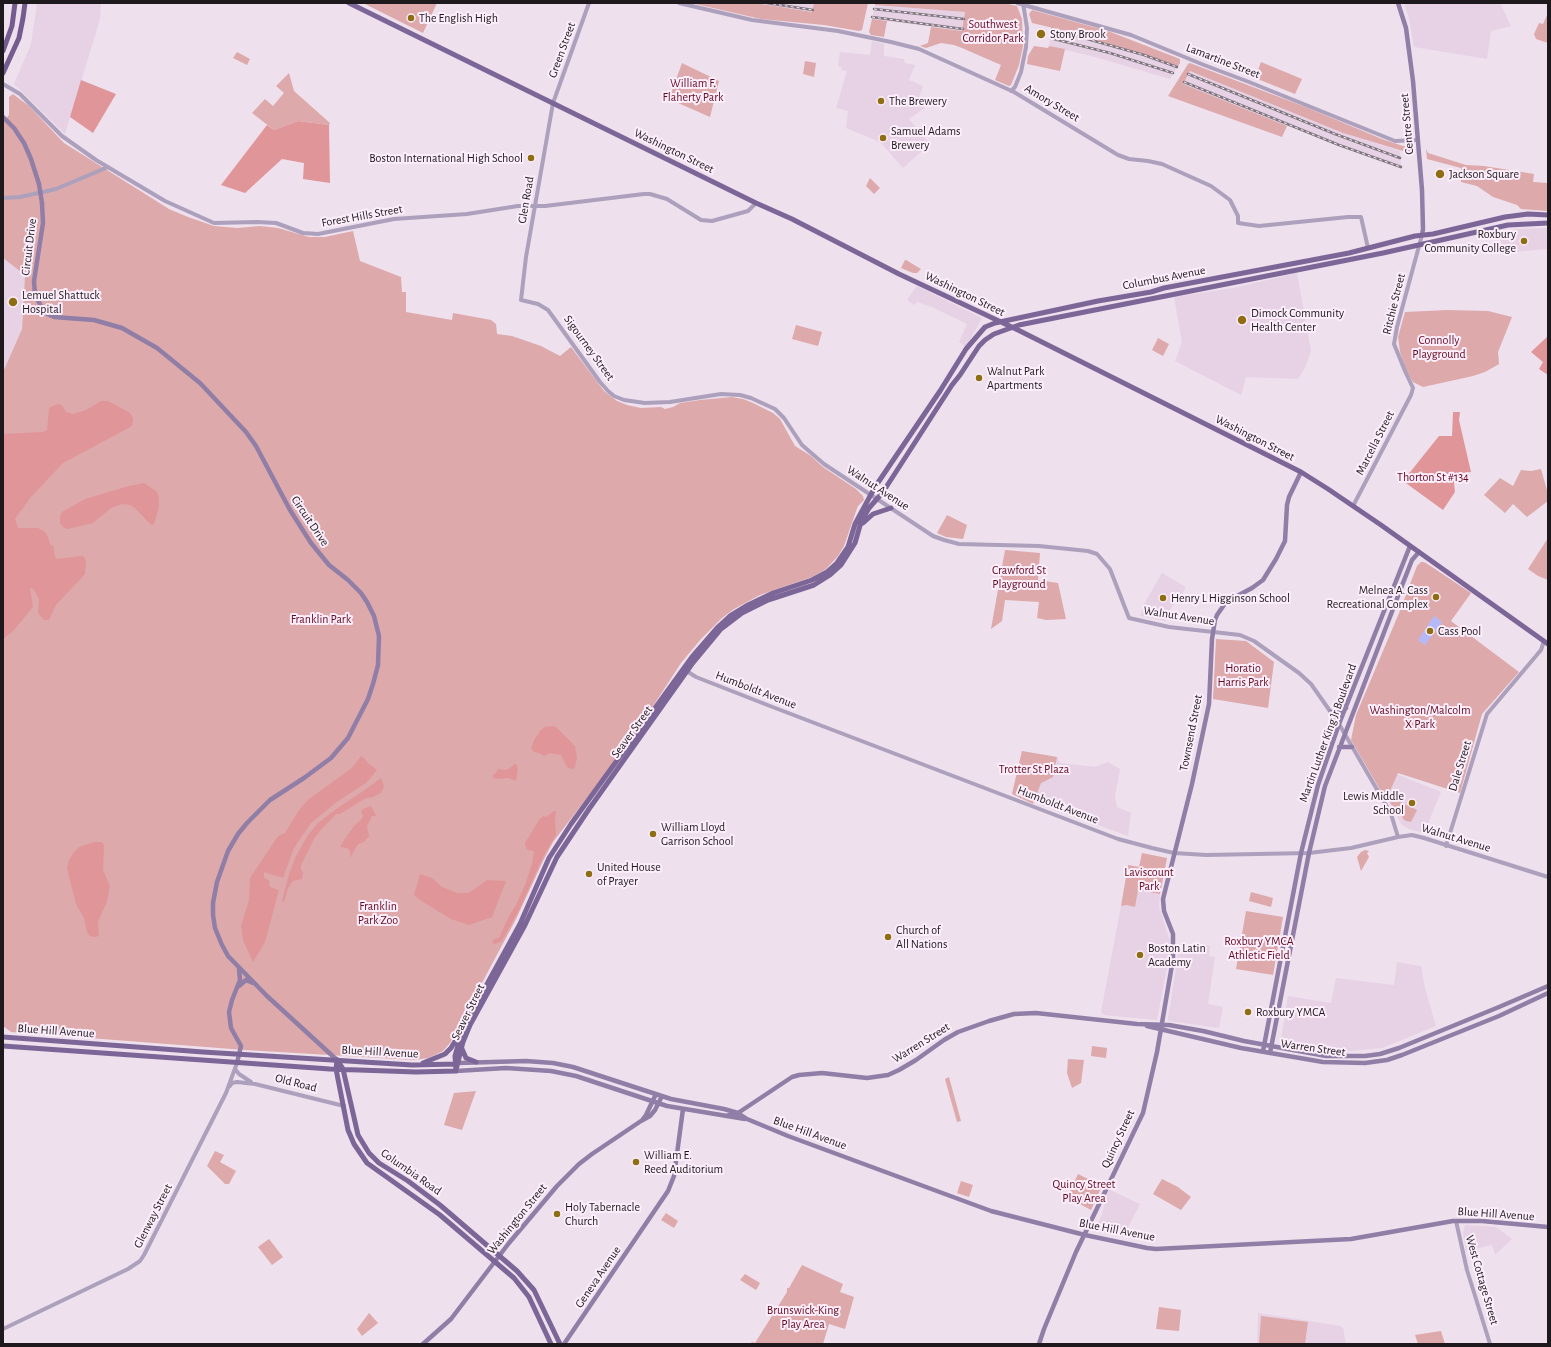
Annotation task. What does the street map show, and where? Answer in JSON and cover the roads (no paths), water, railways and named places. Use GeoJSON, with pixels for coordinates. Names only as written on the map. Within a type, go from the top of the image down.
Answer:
{"type":"FeatureCollection","features":[{"type":"Feature","properties":{"kind":"highway"},"geometry":{"type":"LineString","coordinates":[[3,51],[12,26],[16,3]]}},
{"type":"Feature","properties":{"kind":"highway"},"geometry":{"type":"LineString","coordinates":[[3,73],[19,38],[25,3]]}},
{"type":"Feature","properties":{"kind":"main road","name":"Washington Street"},"geometry":{"type":"LineString","coordinates":[[349,3],[756,203],[792,219],[895,272],[1000,322],[1301,472],[1353,506],[1546,642]]}},
{"type":"Feature","properties":{"kind":"main road","name":"Centre Street"},"geometry":{"type":"LineString","coordinates":[[1398,3],[1405,26],[1408,45],[1418,140],[1422,190],[1422,235]]}},
{"type":"Feature","properties":{"kind":"main road","name":"Circuit Drive"},"geometry":{"type":"LineString","coordinates":[[3,117],[12,125],[22,140],[32,162],[39,184],[43,222],[34,281],[35,295],[42,308],[47,314],[54,317],[92,320],[122,328],[157,348],[200,383],[246,432],[256,446],[290,510],[311,542],[329,565],[348,580],[361,593],[367,602],[377,627],[379,654],[374,684],[360,716],[348,738],[331,758],[270,800],[253,816],[233,842],[221,868],[214,898],[214,919],[222,945],[228,956],[256,985],[337,1060]]}},
{"type":"Feature","properties":{"kind":"main road","name":"Columbus Avenue"},"geometry":{"type":"LineString","coordinates":[[871,495],[968,346],[985,327],[1000,322],[1098,301],[1151,292],[1164,288],[1368,248],[1514,215],[1548,215]]}},
{"type":"Feature","properties":{"kind":"main road","name":"Columbus Avenue"},"geometry":{"type":"LineString","coordinates":[[877,499],[904,456],[979,346],[992,335],[1012,328],[1419,245],[1508,225],[1548,223]]}},
{"type":"Feature","properties":{"kind":"main road","name":"Townsend Street"},"geometry":{"type":"LineString","coordinates":[[1161,1027],[1174,949],[1172,931],[1163,904],[1174,853],[1192,784],[1209,704],[1213,632],[1217,615],[1224,604],[1263,580],[1283,547],[1286,535],[1287,506],[1289,497],[1301,472]]}},
{"type":"Feature","properties":{"kind":"main road","name":"Seaver Street"},"geometry":{"type":"LineString","coordinates":[[456,1064],[470,1025],[525,925],[559,854],[707,638],[735,612],[765,597],[812,580],[832,568],[848,547],[855,524],[871,495]]}},
{"type":"Feature","properties":{"kind":"main road","name":"Seaver Street"},"geometry":{"type":"LineString","coordinates":[[456,1071],[456,1050],[463,1028],[520,924],[554,850],[685,670],[726,625],[742,613],[768,600],[814,585],[836,571],[849,555],[868,508],[877,499]]}},
{"type":"Feature","properties":{"kind":"main road"},"geometry":{"type":"LineString","coordinates":[[860,527],[871,515],[892,508]]}},
{"type":"Feature","properties":{"kind":"main road","name":"Martin Luther King Jr Boulevard"},"geometry":{"type":"LineString","coordinates":[[1263,1051],[1301,853],[1318,784],[1339,724],[1410,546]]}},
{"type":"Feature","properties":{"kind":"main road","name":"Martin Luther King Jr Boulevard"},"geometry":{"type":"LineString","coordinates":[[1270,1053],[1325,786],[1412,560],[1419,552]]}},
{"type":"Feature","properties":{"kind":"main road"},"geometry":{"type":"LineString","coordinates":[[1331,712],[1341,711],[1346,708]]}},
{"type":"Feature","properties":{"kind":"main road"},"geometry":{"type":"LineString","coordinates":[[1339,747],[1352,747]]}},
{"type":"Feature","properties":{"kind":"main road"},"geometry":{"type":"LineString","coordinates":[[237,966],[241,976],[230,1003],[229,1018],[232,1031],[241,1044],[237,1063]]}},
{"type":"Feature","properties":{"kind":"main road"},"geometry":{"type":"LineString","coordinates":[[237,988],[246,980],[256,985]]}},
{"type":"Feature","properties":{"kind":"main road","name":"Warren Street"},"geometry":{"type":"LineString","coordinates":[[726,1116],[738,1113],[792,1077],[811,1072],[867,1078],[888,1075],[916,1060],[958,1032],[1009,1015],[1036,1013],[1203,1031],[1238,1040],[1338,1057],[1380,1054],[1442,1031],[1548,986]]}},
{"type":"Feature","properties":{"kind":"main road","name":"Warren Street"},"geometry":{"type":"LineString","coordinates":[[1161,1027],[1270,1053],[1340,1064],[1365,1063],[1387,1060],[1464,1030],[1548,993]]}},
{"type":"Feature","properties":{"kind":"main road","name":"Quincy Street"},"geometry":{"type":"LineString","coordinates":[[1039,1344],[1044,1329],[1102,1195],[1142,1115],[1156,1056],[1161,1027]]}},
{"type":"Feature","properties":{"kind":"main road"},"geometry":{"type":"LineString","coordinates":[[412,1065],[429,1062],[444,1054],[453,1045],[463,1028]]}},
{"type":"Feature","properties":{"kind":"main road","name":"Blue Hill Avenue"},"geometry":{"type":"LineString","coordinates":[[3,1037],[412,1065],[526,1061],[568,1066],[662,1096],[738,1113],[747,1119],[788,1136],[991,1211],[1085,1235],[1156,1249],[1351,1239],[1456,1221],[1482,1221],[1548,1228]]}},
{"type":"Feature","properties":{"kind":"main road","name":"Blue Hill Avenue"},"geometry":{"type":"LineString","coordinates":[[3,1046],[336,1069],[416,1072],[506,1068],[551,1071],[576,1076],[659,1104],[747,1119]]}},
{"type":"Feature","properties":{"kind":"main road"},"geometry":{"type":"LineString","coordinates":[[462,1046],[463,1054],[466,1058],[476,1062]]}},
{"type":"Feature","properties":{"kind":"main road","name":"Columbia Road"},"geometry":{"type":"LineString","coordinates":[[337,1060],[336,1069],[351,1137],[356,1148],[367,1163],[440,1215],[496,1261],[514,1278],[529,1297],[551,1344]]}},
{"type":"Feature","properties":{"kind":"main road","name":"Columbia Road"},"geometry":{"type":"LineString","coordinates":[[337,1060],[343,1069],[356,1131],[361,1142],[369,1153],[379,1163],[440,1205],[517,1271],[534,1290],[560,1344]]}},
{"type":"Feature","properties":{"kind":"main road","name":"Washington Street"},"geometry":{"type":"LineString","coordinates":[[640,1121],[646,1115],[656,1094]]}},
{"type":"Feature","properties":{"kind":"main road","name":"Washington Street"},"geometry":{"type":"LineString","coordinates":[[423,1344],[451,1319],[547,1196],[579,1164],[640,1121],[650,1116],[659,1104],[662,1096]]}},
{"type":"Feature","properties":{"kind":"main road","name":"Geneva Avenue"},"geometry":{"type":"LineString","coordinates":[[564,1344],[668,1191],[674,1176],[683,1109]]}},
{"type":"Feature","properties":{"kind":"street","name":"Green Street"},"geometry":{"type":"LineString","coordinates":[[553,103],[589,3]]}},
{"type":"Feature","properties":{"kind":"street","name":"Amory Street"},"geometry":{"type":"LineString","coordinates":[[679,3],[752,20],[827,29],[905,45],[934,55],[1011,91],[1118,155],[1129,159],[1162,164],[1211,186],[1230,200],[1238,216],[1238,223],[1259,226],[1360,217],[1368,248]]}},
{"type":"Feature","properties":{"kind":"street","name":"Lamartine Street"},"geometry":{"type":"LineString","coordinates":[[1017,3],[1124,32],[1204,66],[1249,82],[1397,141],[1418,140]]}},
{"type":"Feature","properties":{"kind":"street"},"geometry":{"type":"LineString","coordinates":[[1011,91],[1021,72],[1025,53],[1027,33],[1023,4]]}},
{"type":"Feature","properties":{"kind":"street","name":"Forest Hills Street"},"geometry":{"type":"LineString","coordinates":[[3,84],[20,94],[66,140],[165,201],[214,223],[276,223],[309,234],[333,232],[394,219],[467,214],[518,206],[536,207],[635,194],[650,194],[667,199],[694,216],[707,221],[718,220],[748,211],[756,203]]}},
{"type":"Feature","properties":{"kind":"street","name":"Glen Road"},"geometry":{"type":"LineString","coordinates":[[521,300],[526,257],[536,207],[553,103]]}},
{"type":"Feature","properties":{"kind":"street"},"geometry":{"type":"LineString","coordinates":[[3,198],[20,197],[56,189],[108,167]]}},
{"type":"Feature","properties":{"kind":"street","name":"Centre Street"},"geometry":{"type":"LineString","coordinates":[[1419,245],[1422,235]]}},
{"type":"Feature","properties":{"kind":"street","name":"Ritchie Street"},"geometry":{"type":"LineString","coordinates":[[1413,388],[1394,344],[1397,327],[1419,245]]}},
{"type":"Feature","properties":{"kind":"street","name":"Sigourney Street"},"geometry":{"type":"LineString","coordinates":[[521,300],[538,304],[548,310],[608,391],[614,396],[624,400],[644,403]]}},
{"type":"Feature","properties":{"kind":"street","name":"Marcella Street"},"geometry":{"type":"LineString","coordinates":[[1353,506],[1411,396],[1413,388]]}},
{"type":"Feature","properties":{"kind":"street","name":"Walnut Avenue"},"geometry":{"type":"LineString","coordinates":[[644,403],[670,402],[721,394],[740,395],[751,398],[775,409],[784,418],[802,446],[824,464],[933,536],[959,544],[1039,546],[1084,550],[1097,554],[1110,569],[1129,618],[1169,627],[1245,636],[1278,657],[1310,684],[1339,724],[1388,810],[1398,837],[1417,836],[1548,877]]}},
{"type":"Feature","properties":{"kind":"street","name":"Dale Street"},"geometry":{"type":"LineString","coordinates":[[1446,846],[1486,714],[1541,650],[1546,642]]}},
{"type":"Feature","properties":{"kind":"street","name":"Humboldt Avenue"},"geometry":{"type":"LineString","coordinates":[[685,670],[696,677],[748,698],[1118,839],[1174,853],[1206,855],[1310,853],[1351,848],[1398,837]]}},
{"type":"Feature","properties":{"kind":"street","name":"Glenway Street"},"geometry":{"type":"LineString","coordinates":[[3,1329],[128,1269],[140,1261],[229,1086],[237,1063]]}},
{"type":"Feature","properties":{"kind":"street","name":"Old Road"},"geometry":{"type":"LineString","coordinates":[[235,1069],[239,1074],[255,1084]]}},
{"type":"Feature","properties":{"kind":"street","name":"Old Road"},"geometry":{"type":"LineString","coordinates":[[229,1086],[232,1083],[237,1082],[255,1084],[344,1106]]}},
{"type":"Feature","properties":{"kind":"street","name":"West Cottage Street"},"geometry":{"type":"LineString","coordinates":[[1456,1221],[1467,1270],[1490,1344]]}},
{"type":"Feature","properties":{"kind":"water","name":"Cass Pool"},"geometry":{"type":"Polygon","coordinates":[[[1434,616],[1442,622],[1425,645],[1418,640],[1434,616]]]}},
{"type":"Feature","properties":{"kind":"railway"},"geometry":{"type":"LineString","coordinates":[[767,3],[813,10]]}},
{"type":"Feature","properties":{"kind":"railway"},"geometry":{"type":"LineString","coordinates":[[874,9],[964,19]]}},
{"type":"Feature","properties":{"kind":"railway"},"geometry":{"type":"LineString","coordinates":[[872,17],[963,29]]}},
{"type":"Feature","properties":{"kind":"railway"},"geometry":{"type":"LineString","coordinates":[[1052,29],[1144,55],[1177,67]]}},
{"type":"Feature","properties":{"kind":"railway"},"geometry":{"type":"LineString","coordinates":[[1050,38],[1110,53],[1173,73]]}},
{"type":"Feature","properties":{"kind":"railway"},"geometry":{"type":"LineString","coordinates":[[1188,74],[1335,134],[1400,158]]}},
{"type":"Feature","properties":{"kind":"railway"},"geometry":{"type":"LineString","coordinates":[[1184,82],[1339,145],[1401,167]]}},
{"type":"Feature","properties":{"kind":"place","name":"The English High"},"geometry":{"type":"Point","coordinates":[411,18]}},
{"type":"Feature","properties":{"kind":"place","name":"Stony Brook"},"geometry":{"type":"Point","coordinates":[1041,34]}},
{"type":"Feature","properties":{"kind":"place","name":"The Brewery"},"geometry":{"type":"Point","coordinates":[881,101]}},
{"type":"Feature","properties":{"kind":"place","name":"Samuel Adams Brewery"},"geometry":{"type":"Point","coordinates":[883,138]}},
{"type":"Feature","properties":{"kind":"place","name":"Boston International High School"},"geometry":{"type":"Point","coordinates":[531,158]}},
{"type":"Feature","properties":{"kind":"place","name":"Jackson Square"},"geometry":{"type":"Point","coordinates":[1440,174]}},
{"type":"Feature","properties":{"kind":"place","name":"Roxbury Community College"},"geometry":{"type":"Point","coordinates":[1524,241]}},
{"type":"Feature","properties":{"kind":"place","name":"Lemuel Shattuck Hospital"},"geometry":{"type":"Point","coordinates":[13,302]}},
{"type":"Feature","properties":{"kind":"place","name":"Dimock Community Health Center"},"geometry":{"type":"Point","coordinates":[1242,320]}},
{"type":"Feature","properties":{"kind":"place","name":"Walnut Park Apartments"},"geometry":{"type":"Point","coordinates":[979,378]}},
{"type":"Feature","properties":{"kind":"place","name":"Melnea A. Cass Recreational Complex"},"geometry":{"type":"Point","coordinates":[1436,597]}},
{"type":"Feature","properties":{"kind":"place","name":"Henry L Higginson School"},"geometry":{"type":"Point","coordinates":[1163,598]}},
{"type":"Feature","properties":{"kind":"place","name":"Cass Pool"},"geometry":{"type":"Point","coordinates":[1430,631]}},
{"type":"Feature","properties":{"kind":"place","name":"Lewis Middle School"},"geometry":{"type":"Point","coordinates":[1412,803]}},
{"type":"Feature","properties":{"kind":"place","name":"William Lloyd Garrison School"},"geometry":{"type":"Point","coordinates":[653,834]}},
{"type":"Feature","properties":{"kind":"place","name":"United House of Prayer"},"geometry":{"type":"Point","coordinates":[589,874]}},
{"type":"Feature","properties":{"kind":"place","name":"Church of All Nations"},"geometry":{"type":"Point","coordinates":[888,937]}},
{"type":"Feature","properties":{"kind":"place","name":"Boston Latin Academy"},"geometry":{"type":"Point","coordinates":[1140,955]}},
{"type":"Feature","properties":{"kind":"place","name":"Roxbury YMCA"},"geometry":{"type":"Point","coordinates":[1248,1012]}},
{"type":"Feature","properties":{"kind":"place","name":"William E. Reed Auditorium"},"geometry":{"type":"Point","coordinates":[636,1162]}},
{"type":"Feature","properties":{"kind":"place","name":"Holy Tabernacle Church"},"geometry":{"type":"Point","coordinates":[557,1214]}},
{"type":"Feature","properties":{"kind":"park label","name":"Southwest Corridor Park"},"geometry":{"type":"Point","coordinates":[993,31]}},
{"type":"Feature","properties":{"kind":"park label","name":"William F. Flaherty Park"},"geometry":{"type":"Point","coordinates":[693,90]}},
{"type":"Feature","properties":{"kind":"park label","name":"Connolly Playground"},"geometry":{"type":"Point","coordinates":[1439,347]}},
{"type":"Feature","properties":{"kind":"park label","name":"Thorton St #134"},"geometry":{"type":"Point","coordinates":[1433,477]}},
{"type":"Feature","properties":{"kind":"park label","name":"Crawford St Playground"},"geometry":{"type":"Point","coordinates":[1019,577]}},
{"type":"Feature","properties":{"kind":"park label","name":"Franklin Park"},"geometry":{"type":"Point","coordinates":[321,619]}},
{"type":"Feature","properties":{"kind":"park label","name":"Horatio Harris Park"},"geometry":{"type":"Point","coordinates":[1243,675]}},
{"type":"Feature","properties":{"kind":"park label","name":"Washington/Malcolm X Park"},"geometry":{"type":"Point","coordinates":[1420,717]}},
{"type":"Feature","properties":{"kind":"park label","name":"Trotter St Plaza"},"geometry":{"type":"Point","coordinates":[1034,769]}},
{"type":"Feature","properties":{"kind":"park label","name":"Laviscount Park"},"geometry":{"type":"Point","coordinates":[1149,879]}},
{"type":"Feature","properties":{"kind":"park label","name":"Franklin Park Zoo"},"geometry":{"type":"Point","coordinates":[378,913]}},
{"type":"Feature","properties":{"kind":"park label","name":"Roxbury YMCA Athletic Field"},"geometry":{"type":"Point","coordinates":[1259,948]}},
{"type":"Feature","properties":{"kind":"park label","name":"Quincy Street Play Area"},"geometry":{"type":"Point","coordinates":[1084,1191]}},
{"type":"Feature","properties":{"kind":"park label","name":"Brunswick-King Play Area"},"geometry":{"type":"Point","coordinates":[803,1317]}}]}
